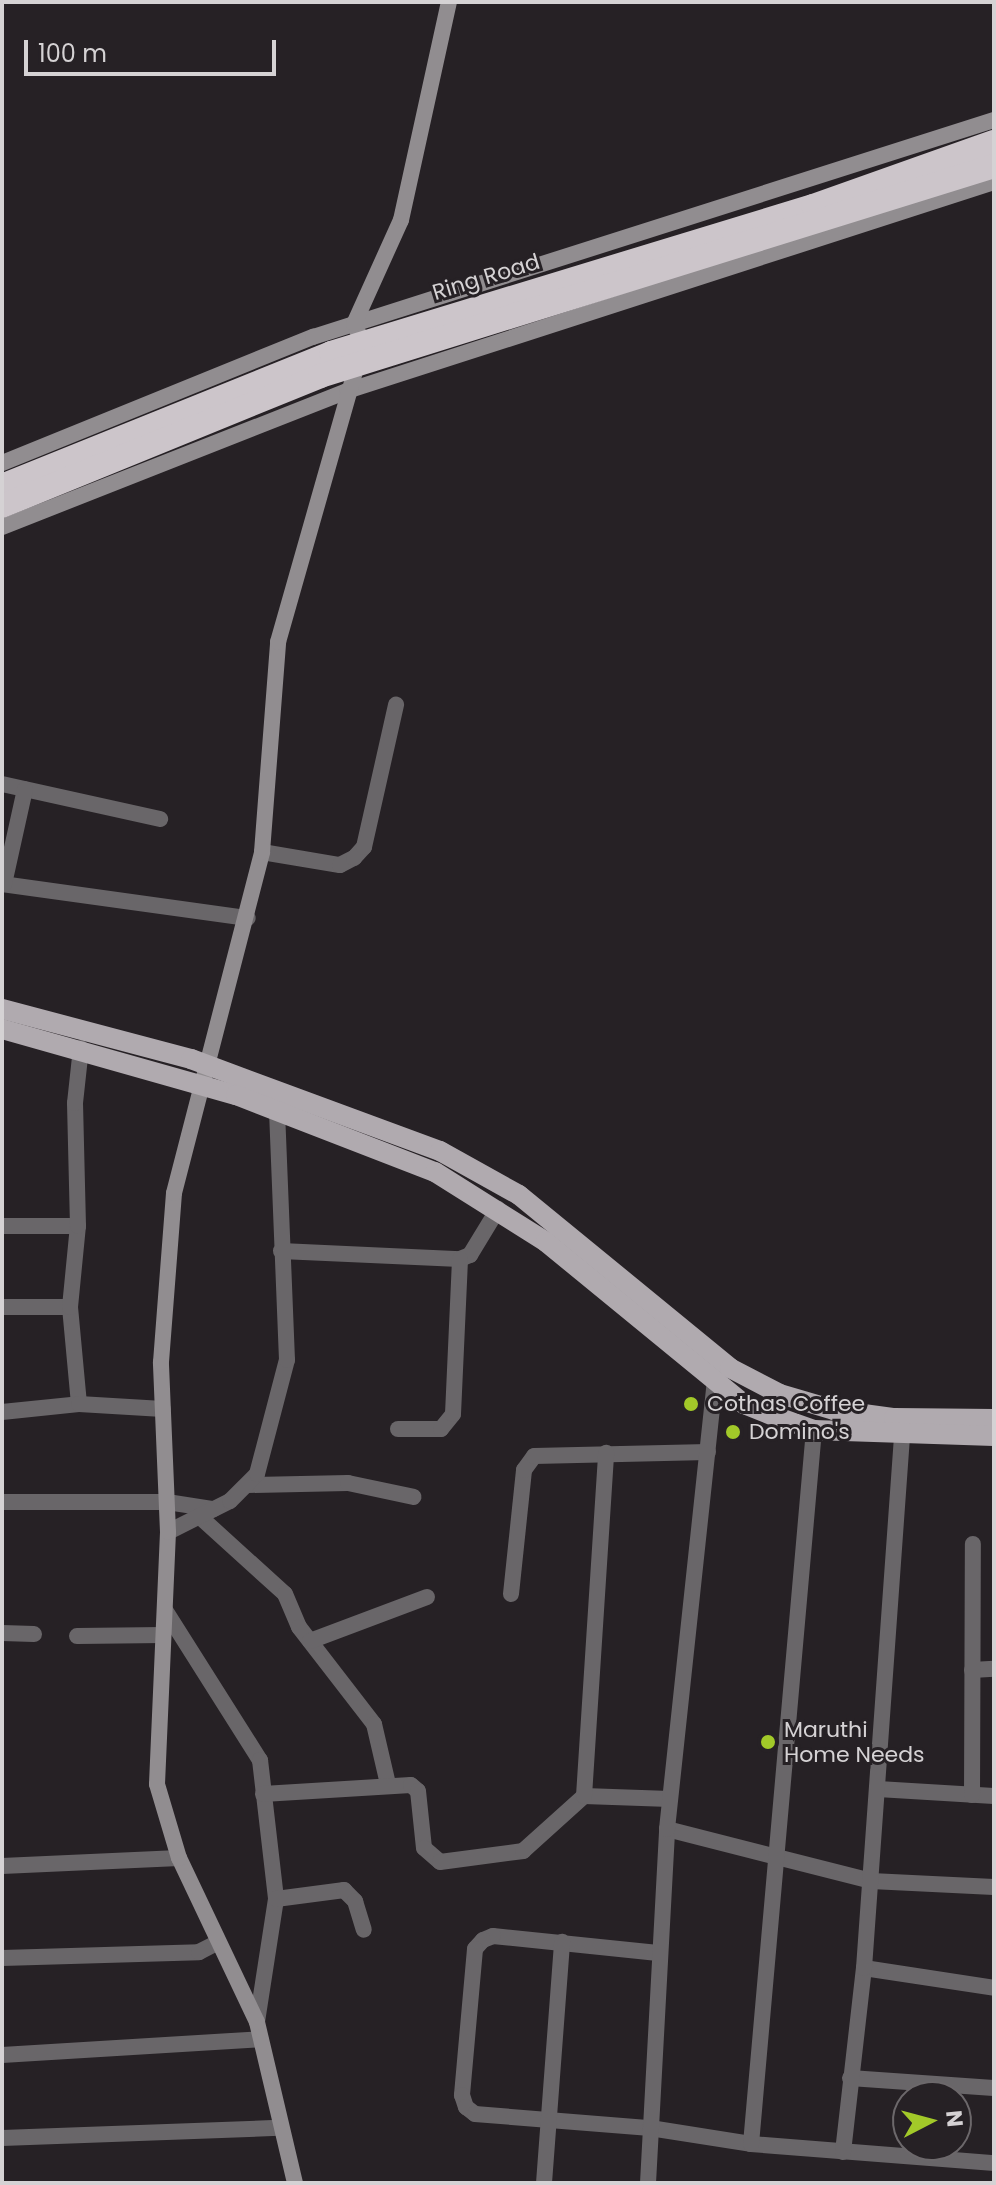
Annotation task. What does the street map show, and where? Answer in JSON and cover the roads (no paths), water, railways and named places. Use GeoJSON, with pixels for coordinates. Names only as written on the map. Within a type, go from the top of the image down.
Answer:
{"type":"FeatureCollection","features":[{"type":"Feature","properties":{"kind":"highway","name":"Ring Road"},"geometry":{"type":"LineString","coordinates":[[759,230],[994,142]]}},
{"type":"Feature","properties":{"kind":"highway","name":"Ring Road"},"geometry":{"type":"LineString","coordinates":[[2,486],[20,464],[193,406],[358,344],[994,166]]}},
{"type":"Feature","properties":{"kind":"highway","name":"Ring Road"},"geometry":{"type":"LineString","coordinates":[[2,506],[358,344]]}},
{"type":"Feature","properties":{"kind":"main road"},"geometry":{"type":"LineString","coordinates":[[2,1009],[204,1075],[371,1122],[519,1195],[730,1368],[780,1394],[834,1410],[894,1418],[994,1419]]}},
{"type":"Feature","properties":{"kind":"main road"},"geometry":{"type":"LineString","coordinates":[[2,1029],[204,1075],[277,1112],[435,1172],[546,1242],[744,1404],[814,1430],[902,1436],[994,1436]]}},
{"type":"Feature","properties":{"kind":"street"},"geometry":{"type":"LineString","coordinates":[[295,2183],[279,2128],[257,2022],[179,1858],[157,1784],[168,1532],[161,1362],[174,1193],[248,918],[262,852],[278,642],[358,344],[401,220],[449,2]]}},
{"type":"Feature","properties":{"kind":"street"},"geometry":{"type":"LineString","coordinates":[[2,527],[759,230],[994,120]]}},
{"type":"Feature","properties":{"kind":"street"},"geometry":{"type":"LineString","coordinates":[[759,230],[994,182]]}},
{"type":"Feature","properties":{"kind":"street"},"geometry":{"type":"LineString","coordinates":[[262,852],[340,865],[354,858],[364,847],[396,705]]}},
{"type":"Feature","properties":{"kind":"street"},"geometry":{"type":"LineString","coordinates":[[2,784],[160,819]]}},
{"type":"Feature","properties":{"kind":"street"},"geometry":{"type":"LineString","coordinates":[[25,789],[3,884],[248,918]]}},
{"type":"Feature","properties":{"kind":"street"},"geometry":{"type":"LineString","coordinates":[[79,1404],[70,1307],[78,1226],[75,1103],[81,1048]]}},
{"type":"Feature","properties":{"kind":"street"},"geometry":{"type":"LineString","coordinates":[[168,1532],[206,1513],[248,1485],[257,1474],[287,1360],[277,1112]]}},
{"type":"Feature","properties":{"kind":"street"},"geometry":{"type":"LineString","coordinates":[[281,1251],[460,1259],[470,1255],[498,1209]]}},
{"type":"Feature","properties":{"kind":"street"},"geometry":{"type":"LineString","coordinates":[[2,1226],[78,1226]]}},
{"type":"Feature","properties":{"kind":"street"},"geometry":{"type":"LineString","coordinates":[[398,1429],[441,1429],[453,1414],[460,1259]]}},
{"type":"Feature","properties":{"kind":"street"},"geometry":{"type":"LineString","coordinates":[[2,1307],[70,1307]]}},
{"type":"Feature","properties":{"kind":"street"},"geometry":{"type":"LineString","coordinates":[[648,2183],[667,1829],[715,1380]]}},
{"type":"Feature","properties":{"kind":"street"},"geometry":{"type":"LineString","coordinates":[[2,1412],[79,1404],[163,1409]]}},
{"type":"Feature","properties":{"kind":"street"},"geometry":{"type":"LineString","coordinates":[[751,2144],[814,1430]]}},
{"type":"Feature","properties":{"kind":"street"},"geometry":{"type":"LineString","coordinates":[[843,2152],[864,1968],[902,1436]]}},
{"type":"Feature","properties":{"kind":"street"},"geometry":{"type":"LineString","coordinates":[[511,1594],[527,1463],[544,1454],[708,1452]]}},
{"type":"Feature","properties":{"kind":"street"},"geometry":{"type":"LineString","coordinates":[[584,1796],[606,1453]]}},
{"type":"Feature","properties":{"kind":"street"},"geometry":{"type":"LineString","coordinates":[[248,1485],[348,1483],[414,1497]]}},
{"type":"Feature","properties":{"kind":"street"},"geometry":{"type":"LineString","coordinates":[[2,1502],[167,1502],[206,1513],[277,1583],[310,1641],[374,1724],[388,1784]]}},
{"type":"Feature","properties":{"kind":"street"},"geometry":{"type":"LineString","coordinates":[[972,1795],[973,1544]]}},
{"type":"Feature","properties":{"kind":"street"},"geometry":{"type":"LineString","coordinates":[[310,1641],[427,1597]]}},
{"type":"Feature","properties":{"kind":"street"},"geometry":{"type":"LineString","coordinates":[[165,1610],[256,1752],[276,1899],[257,2022]]}},
{"type":"Feature","properties":{"kind":"street"},"geometry":{"type":"LineString","coordinates":[[2,1633],[34,1634]]}},
{"type":"Feature","properties":{"kind":"street"},"geometry":{"type":"LineString","coordinates":[[77,1636],[163,1635]]}},
{"type":"Feature","properties":{"kind":"street"},"geometry":{"type":"LineString","coordinates":[[972,1670],[994,1669]]}},
{"type":"Feature","properties":{"kind":"street"},"geometry":{"type":"LineString","coordinates":[[263,1794],[403,1783],[418,1791],[424,1848],[430,1859],[440,1862],[523,1851],[584,1796],[670,1799]]}},
{"type":"Feature","properties":{"kind":"street"},"geometry":{"type":"LineString","coordinates":[[878,1789],[994,1796]]}},
{"type":"Feature","properties":{"kind":"street"},"geometry":{"type":"LineString","coordinates":[[667,1829],[871,1881],[994,1887]]}},
{"type":"Feature","properties":{"kind":"street"},"geometry":{"type":"LineString","coordinates":[[2,1866],[179,1858]]}},
{"type":"Feature","properties":{"kind":"street"},"geometry":{"type":"LineString","coordinates":[[276,1899],[344,1890],[355,1901],[364,1930]]}},
{"type":"Feature","properties":{"kind":"street"},"geometry":{"type":"LineString","coordinates":[[658,1953],[493,1936],[475,1949],[462,2095],[475,2114],[650,2128],[751,2144],[994,2163]]}},
{"type":"Feature","properties":{"kind":"street"},"geometry":{"type":"LineString","coordinates":[[544,2183],[562,1942]]}},
{"type":"Feature","properties":{"kind":"street"},"geometry":{"type":"LineString","coordinates":[[2,1958],[199,1952],[217,1943]]}},
{"type":"Feature","properties":{"kind":"street"},"geometry":{"type":"LineString","coordinates":[[864,1968],[994,1988]]}},
{"type":"Feature","properties":{"kind":"street"},"geometry":{"type":"LineString","coordinates":[[2,2055],[261,2039]]}},
{"type":"Feature","properties":{"kind":"street"},"geometry":{"type":"LineString","coordinates":[[850,2078],[994,2088]]}},
{"type":"Feature","properties":{"kind":"street"},"geometry":{"type":"LineString","coordinates":[[2,2138],[279,2128]]}},
{"type":"Feature","properties":{"kind":"place","name":"Cothas Coffee"},"geometry":{"type":"Point","coordinates":[691,1404]}},
{"type":"Feature","properties":{"kind":"place","name":"Domino's"},"geometry":{"type":"Point","coordinates":[733,1432]}},
{"type":"Feature","properties":{"kind":"place","name":"Maruthi Home Needs"},"geometry":{"type":"Point","coordinates":[768,1742]}}]}
